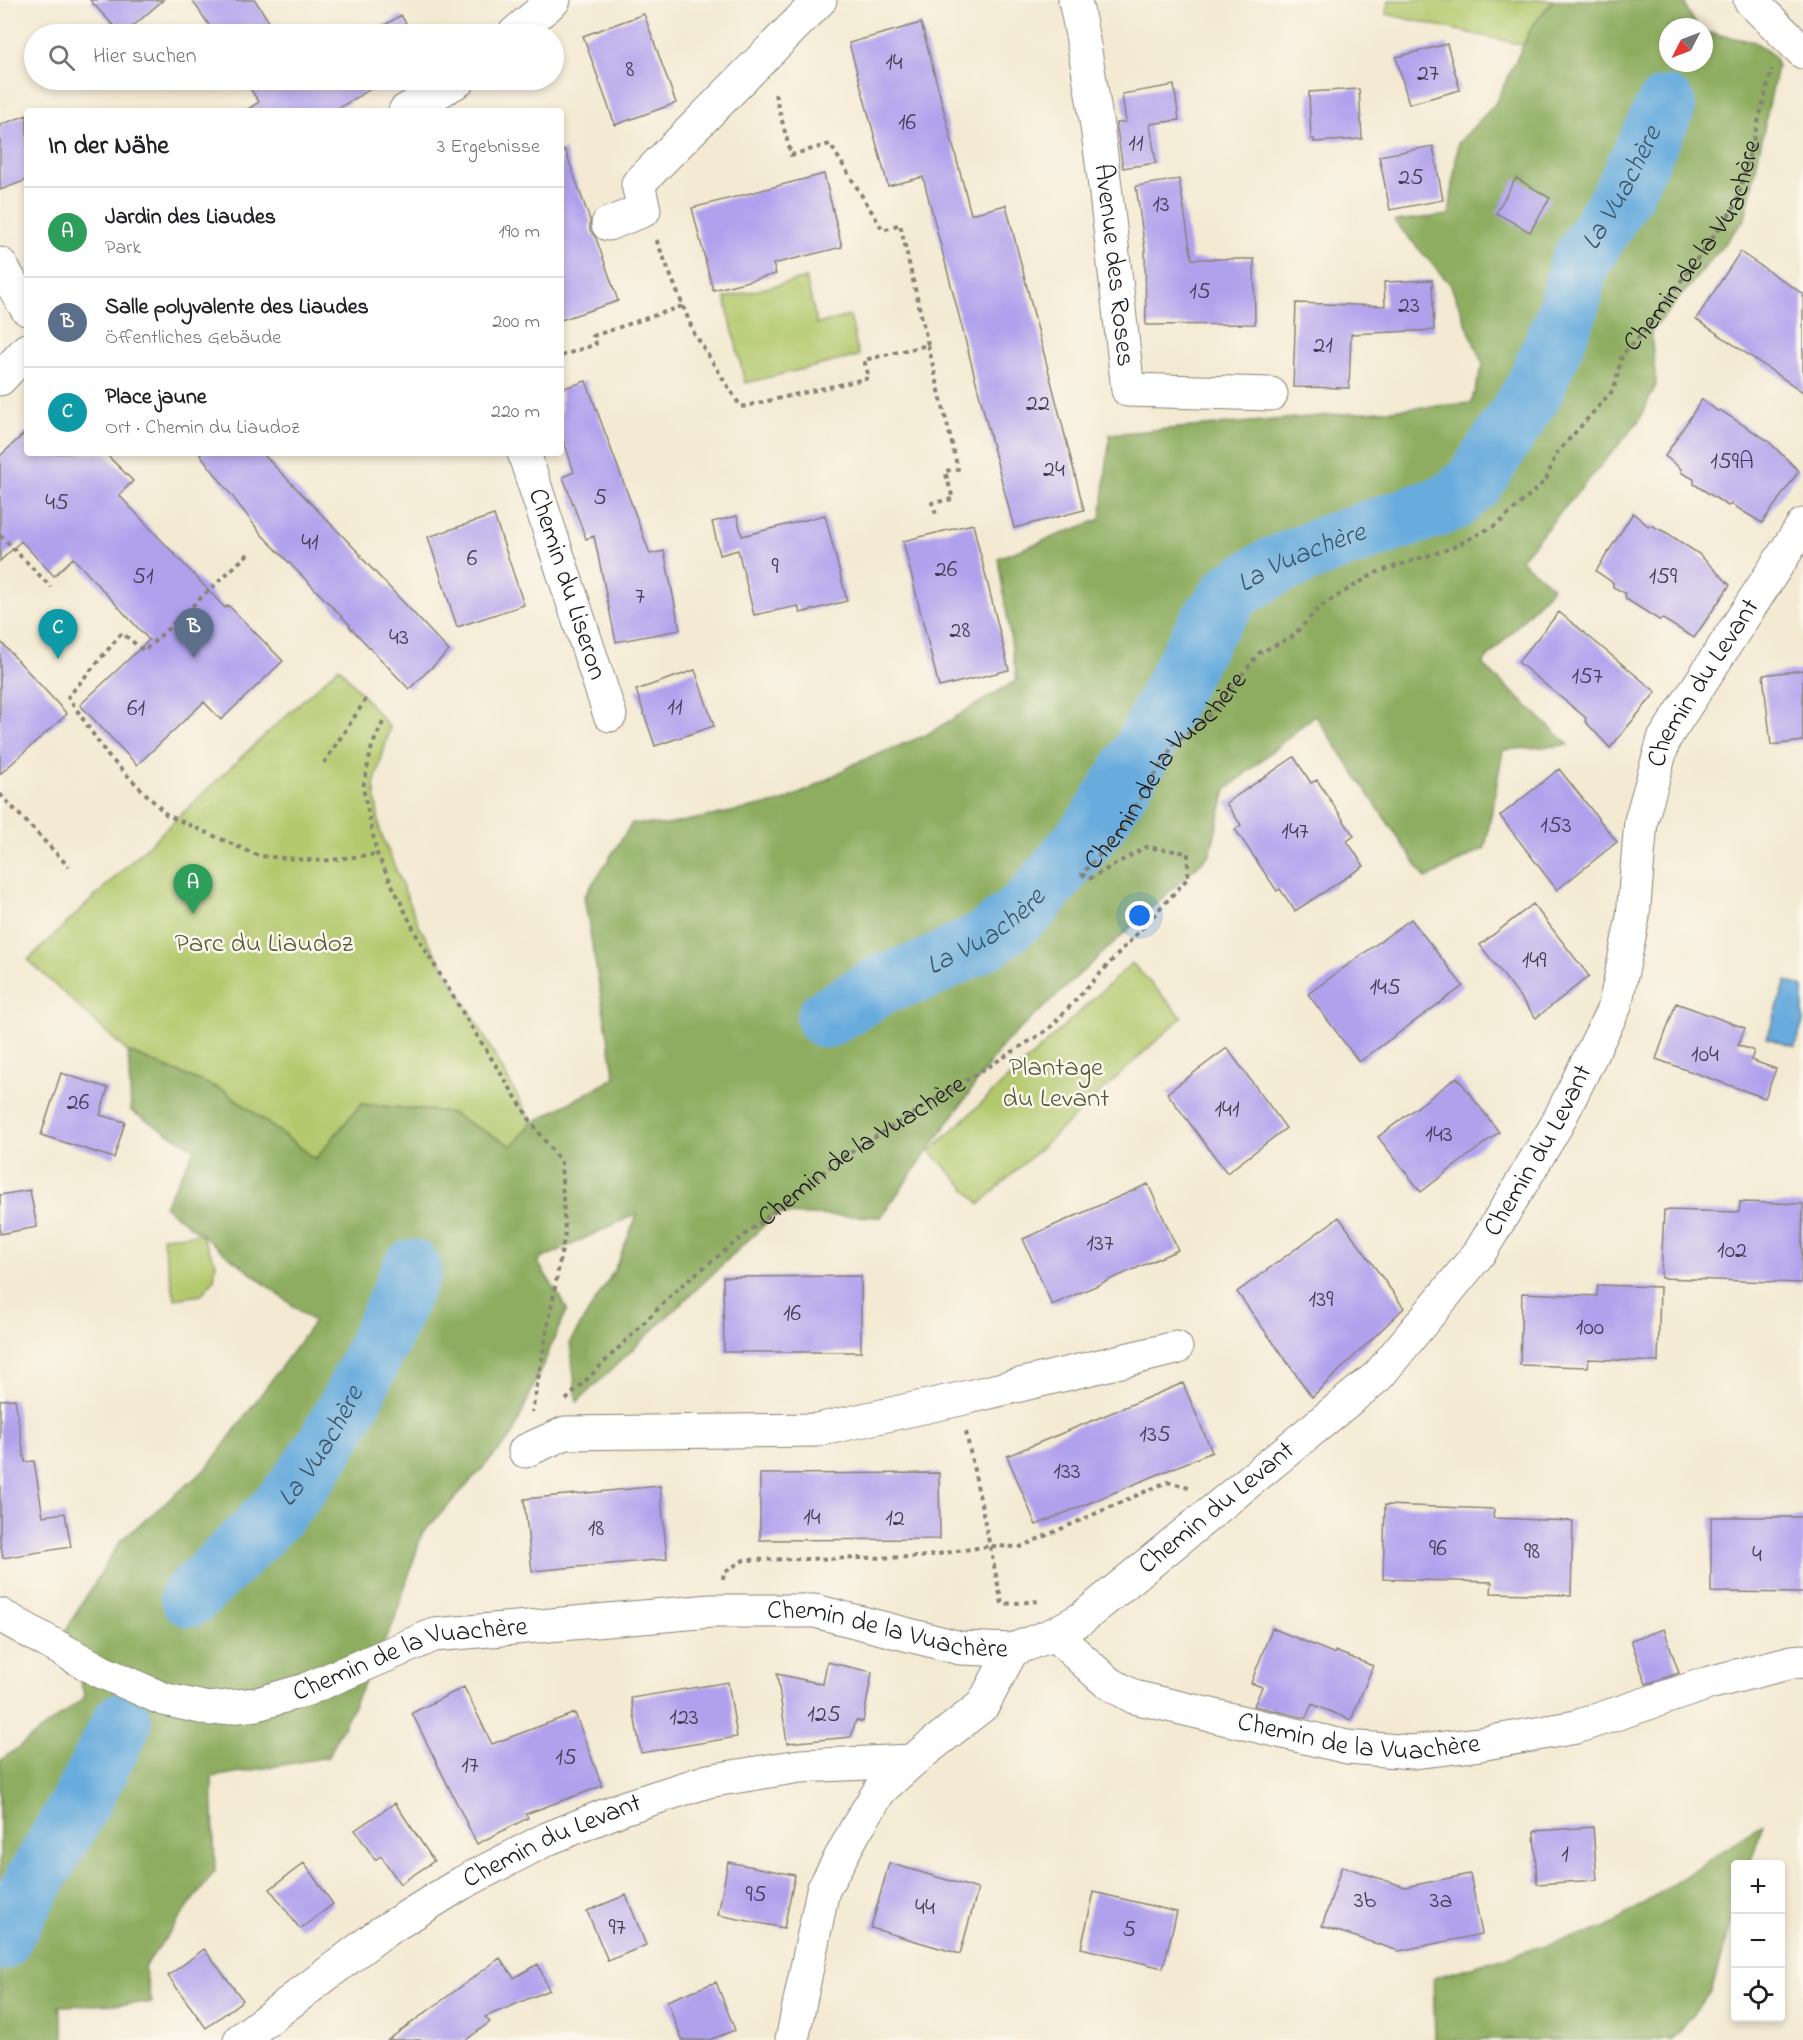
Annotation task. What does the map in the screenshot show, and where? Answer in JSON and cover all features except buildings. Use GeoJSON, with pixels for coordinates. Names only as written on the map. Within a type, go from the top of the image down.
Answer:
{"type":"FeatureCollection","features":[{"type":"Feature","properties":{"kind":"street"},"geometry":{"type":"LineString","coordinates":[[526,24],[554,0]]}},
{"type":"Feature","properties":{"kind":"street"},"geometry":{"type":"LineString","coordinates":[[608,224],[644,210],[638,184],[820,0]]}},
{"type":"Feature","properties":{"kind":"street","name":"Avenue des Roses"},"geometry":{"type":"LineString","coordinates":[[1075,0],[1084,43],[1102,164],[1128,390],[1271,394]]}},
{"type":"Feature","properties":{"kind":"street"},"geometry":{"type":"LineString","coordinates":[[1750,0],[1803,52]]}},
{"type":"Feature","properties":{"kind":"street"},"geometry":{"type":"LineString","coordinates":[[413,108],[445,90]]}},
{"type":"Feature","properties":{"kind":"street"},"geometry":{"type":"LineString","coordinates":[[2,265],[24,304]]}},
{"type":"Feature","properties":{"kind":"street"},"geometry":{"type":"LineString","coordinates":[[0,379],[24,353]]}},
{"type":"Feature","properties":{"kind":"street","name":"Chemin du Liseron"},"geometry":{"type":"LineString","coordinates":[[525,456],[610,715]]}},
{"type":"Feature","properties":{"kind":"street","name":"Chemin du Levant"},"geometry":{"type":"LineString","coordinates":[[1054,1634],[1081,1620],[1378,1376],[1479,1252],[1556,1126],[1615,1006],[1633,917],[1641,821],[1664,739],[1803,525]]}},
{"type":"Feature","properties":{"kind":"street"},"geometry":{"type":"LineString","coordinates":[[525,1451],[565,1433],[817,1430],[1176,1348]]}},
{"type":"Feature","properties":{"kind":"street","name":"Chemin de la Vuachère"},"geometry":{"type":"LineString","coordinates":[[0,1616],[100,1671],[164,1699],[209,1709],[257,1704],[305,1690],[434,1635],[711,1611],[815,1611],[960,1648],[1012,1650],[1054,1634],[1107,1682],[1134,1698],[1347,1747],[1412,1752],[1480,1744],[1576,1727],[1708,1683],[1803,1661]]}},
{"type":"Feature","properties":{"kind":"street"},"geometry":{"type":"LineString","coordinates":[[792,2040],[823,1890],[856,1829],[880,1790],[912,1761],[983,1705],[1012,1650]]}},
{"type":"Feature","properties":{"kind":"street","name":"Chemin du Levant"},"geometry":{"type":"LineString","coordinates":[[240,2040],[381,1933],[462,1883],[547,1839],[626,1807],[708,1781],[800,1766],[912,1761]]}},
{"type":"Feature","properties":{"kind":"path"},"geometry":{"type":"LineString","coordinates":[[756,64],[770,78],[791,155],[830,144],[883,230],[900,224],[958,469],[945,471],[953,499],[932,503],[936,514]]}},
{"type":"Feature","properties":{"kind":"path","name":"Chemin de la Vuachère"},"geometry":{"type":"LineString","coordinates":[[564,1401],[683,1284],[840,1159],[1049,1029],[1188,878],[1188,853],[1146,847],[1089,879],[1083,874],[1118,835],[1174,744],[1212,713],[1259,653],[1292,637],[1321,606],[1375,573],[1451,548],[1498,524],[1546,480],[1556,454],[1614,389],[1622,355],[1647,328],[1736,205],[1772,68]]}},
{"type":"Feature","properties":{"kind":"path"},"geometry":{"type":"LineString","coordinates":[[644,210],[694,333],[741,407],[868,378],[864,360],[928,345]]}},
{"type":"Feature","properties":{"kind":"path"},"geometry":{"type":"LineString","coordinates":[[564,355],[596,344],[593,336],[683,306]]}},
{"type":"Feature","properties":{"kind":"path"},"geometry":{"type":"LineString","coordinates":[[0,535],[51,587]]}},
{"type":"Feature","properties":{"kind":"path"},"geometry":{"type":"LineString","coordinates":[[248,554],[144,651],[122,633],[68,697],[108,756],[167,816],[259,856],[322,861],[377,854]]}},
{"type":"Feature","properties":{"kind":"path"},"geometry":{"type":"LineString","coordinates":[[324,763],[366,699]]}},
{"type":"Feature","properties":{"kind":"path"},"geometry":{"type":"LineString","coordinates":[[383,722],[372,746],[363,789],[377,854],[429,957],[526,1113],[561,1163],[565,1233],[531,1413],[542,1409]]}},
{"type":"Feature","properties":{"kind":"path"},"geometry":{"type":"LineString","coordinates":[[0,794],[69,867]]}},
{"type":"Feature","properties":{"kind":"path"},"geometry":{"type":"LineString","coordinates":[[960,1399],[1002,1604],[1040,1601],[1048,1598]]}},
{"type":"Feature","properties":{"kind":"path"},"geometry":{"type":"LineString","coordinates":[[722,1581],[724,1572],[744,1560],[919,1557],[990,1546],[1020,1547],[1167,1482],[1193,1488]]}},
{"type":"Feature","properties":{"kind":"green space"},"geometry":{"type":"Polygon","coordinates":[[[1389,0],[1553,0],[1532,27],[1523,45],[1386,14],[1389,0]]]}},
{"type":"Feature","properties":{"kind":"green space"},"geometry":{"type":"Polygon","coordinates":[[[1553,0],[1685,0],[1686,9],[1692,18],[1659,18],[1659,72],[1713,72],[1713,34],[1755,42],[1775,57],[1777,67],[1745,219],[1651,332],[1656,385],[1638,422],[1520,560],[1553,587],[1482,664],[1569,745],[1503,750],[1485,848],[1426,879],[1315,715],[1226,790],[1210,854],[1004,1044],[881,1217],[776,1214],[577,1402],[570,1342],[614,1271],[638,1213],[537,1261],[567,1309],[512,1436],[422,1534],[393,1624],[328,1757],[212,1777],[215,1871],[144,1967],[152,2003],[59,2006],[65,2040],[0,2040],[0,1761],[85,1697],[65,1631],[121,1540],[207,1468],[314,1322],[164,1206],[195,1149],[131,1111],[128,1052],[225,1091],[315,1159],[361,1104],[449,1112],[512,1146],[532,1123],[615,1078],[584,897],[632,823],[666,825],[781,802],[810,789],[854,764],[926,735],[1017,680],[998,558],[1101,519],[1110,434],[1471,403],[1483,365],[1450,284],[1394,221],[1449,215],[1458,143],[1495,104],[1532,27],[1553,0]]]}},
{"type":"Feature","properties":{"kind":"green space"},"geometry":{"type":"Polygon","coordinates":[[[806,278],[817,324],[850,316],[859,356],[745,383],[725,298],[806,278]]]}},
{"type":"Feature","properties":{"kind":"green space","name":"Parc du Liaudoz"},"geometry":{"type":"Polygon","coordinates":[[[339,667],[390,728],[374,785],[380,831],[419,926],[473,1016],[532,1123],[512,1147],[449,1112],[361,1104],[316,1159],[225,1091],[128,1052],[28,960],[339,667]]]}},
{"type":"Feature","properties":{"kind":"green space","name":"Plantage du Levant"},"geometry":{"type":"Polygon","coordinates":[[[1132,963],[1182,1017],[980,1204],[930,1151],[1132,963]]]}},
{"type":"Feature","properties":{"kind":"green space"},"geometry":{"type":"Polygon","coordinates":[[[200,1234],[216,1263],[214,1280],[201,1295],[175,1299],[162,1237],[200,1234]]]}},
{"type":"Feature","properties":{"kind":"green space"},"geometry":{"type":"Polygon","coordinates":[[[1763,1824],[1751,1860],[1731,1860],[1731,1925],[1711,1991],[1671,2040],[1435,2040],[1433,1978],[1608,1927],[1763,1824]]]}},
{"type":"Feature","properties":{"kind":"water"},"geometry":{"type":"Polygon","coordinates":[[[1786,981],[1803,987],[1803,1022],[1795,1047],[1767,1038],[1786,981]]]}},
{"type":"Feature","properties":{"kind":"waterway","name":"La Vuachère"},"geometry":{"type":"LineString","coordinates":[[826,1018],[882,984],[928,969],[989,938],[1030,906],[1099,820],[1141,753],[1207,626],[1233,591],[1271,568],[1326,545],[1450,503],[1474,483],[1533,392],[1569,308],[1578,266],[1624,191],[1666,106]]}},
{"type":"Feature","properties":{"kind":"waterway","name":"La Vuachère"},"geometry":{"type":"LineString","coordinates":[[190,1597],[268,1521],[309,1471],[352,1398],[412,1269]]}},
{"type":"Feature","properties":{"kind":"waterway","name":"La Vuachère"},"geometry":{"type":"LineString","coordinates":[[0,1941],[88,1789],[122,1722]]}},
{"type":"Feature","properties":{"kind":"place","name":"Salle polyvalente des Liaudes"},"geometry":{"type":"Point","coordinates":[194,658]}},
{"type":"Feature","properties":{"kind":"place","name":"Place jaune"},"geometry":{"type":"Point","coordinates":[58,659]}},
{"type":"Feature","properties":{"kind":"place","name":"Jardin des Liaudes"},"geometry":{"type":"Point","coordinates":[193,914]}}]}
